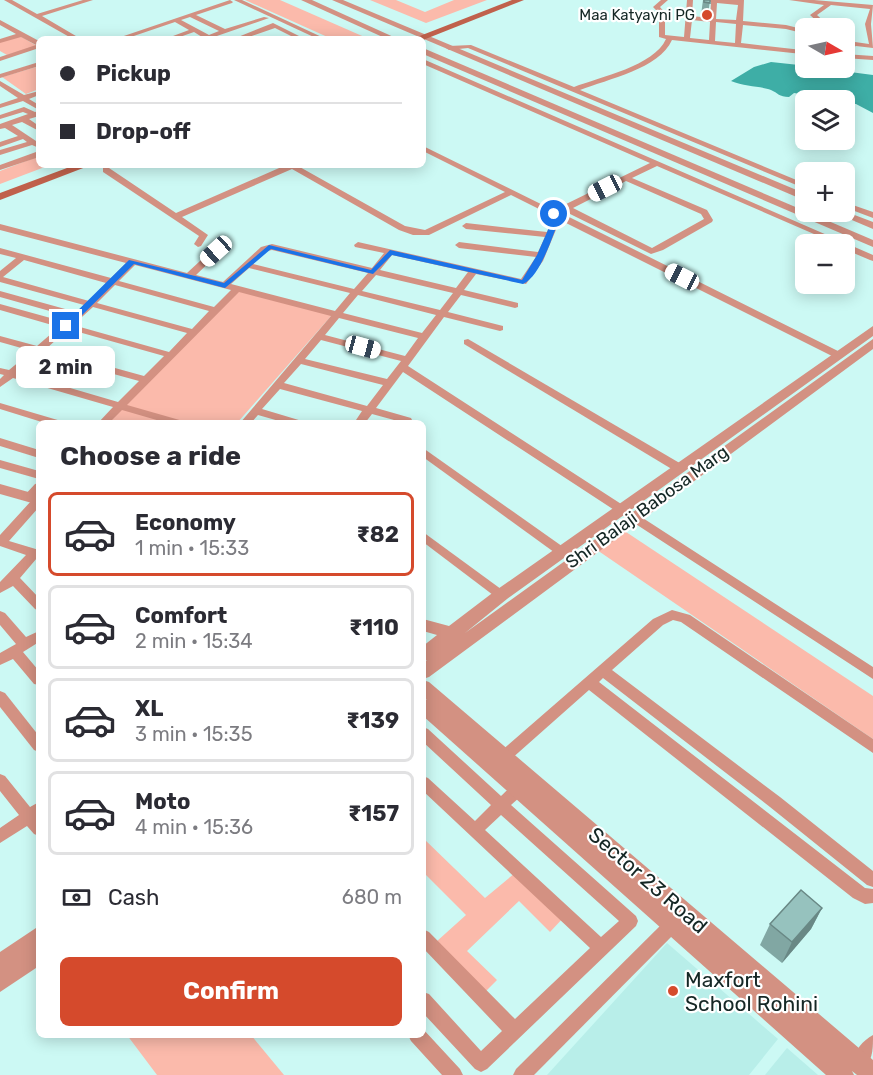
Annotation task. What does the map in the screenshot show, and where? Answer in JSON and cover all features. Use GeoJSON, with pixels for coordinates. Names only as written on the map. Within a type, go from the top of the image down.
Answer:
{"type":"FeatureCollection","features":[{"type":"Feature","properties":{"kind":"main road"},"geometry":{"type":"LineString","coordinates":[[421,36],[510,0]]}},
{"type":"Feature","properties":{"kind":"main road"},"geometry":{"type":"LineString","coordinates":[[422,36],[520,0]]}},
{"type":"Feature","properties":{"kind":"main road"},"geometry":{"type":"LineString","coordinates":[[0,192],[63,168]]}},
{"type":"Feature","properties":{"kind":"main road"},"geometry":{"type":"LineString","coordinates":[[0,197],[77,168]]}},
{"type":"Feature","properties":{"kind":"street"},"geometry":{"type":"LineString","coordinates":[[7,0],[73,36]]}},
{"type":"Feature","properties":{"kind":"street"},"geometry":{"type":"LineString","coordinates":[[36,16],[90,0]]}},
{"type":"Feature","properties":{"kind":"street"},"geometry":{"type":"LineString","coordinates":[[305,0],[388,36]]}},
{"type":"Feature","properties":{"kind":"street"},"geometry":{"type":"LineString","coordinates":[[336,0],[417,36]]}},
{"type":"Feature","properties":{"kind":"street"},"geometry":{"type":"LineString","coordinates":[[665,0],[656,7],[662,13],[660,36],[795,51]]}},
{"type":"Feature","properties":{"kind":"street"},"geometry":{"type":"LineString","coordinates":[[687,40],[690,0]]}},
{"type":"Feature","properties":{"kind":"street"},"geometry":{"type":"LineString","coordinates":[[705,0],[740,2],[738,45]]}},
{"type":"Feature","properties":{"kind":"street"},"geometry":{"type":"LineString","coordinates":[[712,43],[713,0]]}},
{"type":"Feature","properties":{"kind":"street"},"geometry":{"type":"LineString","coordinates":[[792,0],[873,8],[868,24],[873,46],[855,44]]}},
{"type":"Feature","properties":{"kind":"street"},"geometry":{"type":"LineString","coordinates":[[231,1],[296,36]]}},
{"type":"Feature","properties":{"kind":"street"},"geometry":{"type":"LineString","coordinates":[[133,36],[231,1],[316,36]]}},
{"type":"Feature","properties":{"kind":"street"},"geometry":{"type":"LineString","coordinates":[[817,18],[813,15],[829,4]]}},
{"type":"Feature","properties":{"kind":"street"},"geometry":{"type":"LineString","coordinates":[[191,15],[225,32]]}},
{"type":"Feature","properties":{"kind":"street"},"geometry":{"type":"LineString","coordinates":[[689,18],[767,25],[795,31]]}},
{"type":"Feature","properties":{"kind":"street"},"geometry":{"type":"LineString","coordinates":[[176,20],[205,36]]}},
{"type":"Feature","properties":{"kind":"street"},"geometry":{"type":"LineString","coordinates":[[215,36],[264,20]]}},
{"type":"Feature","properties":{"kind":"street"},"geometry":{"type":"LineString","coordinates":[[214,36],[264,20],[304,36]]}},
{"type":"Feature","properties":{"kind":"street"},"geometry":{"type":"LineString","coordinates":[[2,25],[36,43]]}},
{"type":"Feature","properties":{"kind":"street"},"geometry":{"type":"LineString","coordinates":[[765,47],[767,25]]}},
{"type":"Feature","properties":{"kind":"street"},"geometry":{"type":"LineString","coordinates":[[245,36],[275,26]]}},
{"type":"Feature","properties":{"kind":"street"},"geometry":{"type":"LineString","coordinates":[[379,32],[397,26]]}},
{"type":"Feature","properties":{"kind":"street"},"geometry":{"type":"LineString","coordinates":[[177,36],[194,30]]}},
{"type":"Feature","properties":{"kind":"street"},"geometry":{"type":"LineString","coordinates":[[266,36],[284,30]]}},
{"type":"Feature","properties":{"kind":"street"},"geometry":{"type":"LineString","coordinates":[[0,41],[22,34]]}},
{"type":"Feature","properties":{"kind":"street"},"geometry":{"type":"LineString","coordinates":[[573,90],[640,65],[665,48],[670,38]]}},
{"type":"Feature","properties":{"kind":"street"},"geometry":{"type":"LineString","coordinates":[[426,40],[795,193]]}},
{"type":"Feature","properties":{"kind":"street"},"geometry":{"type":"LineString","coordinates":[[786,50],[795,42]]}},
{"type":"Feature","properties":{"kind":"street"},"geometry":{"type":"LineString","coordinates":[[1,58],[36,46]]}},
{"type":"Feature","properties":{"kind":"street"},"geometry":{"type":"LineString","coordinates":[[449,48],[469,46],[795,183]]}},
{"type":"Feature","properties":{"kind":"street"},"geometry":{"type":"LineString","coordinates":[[426,52],[873,244]]}},
{"type":"Feature","properties":{"kind":"street"},"geometry":{"type":"LineString","coordinates":[[855,57],[873,58]]}},
{"type":"Feature","properties":{"kind":"street"},"geometry":{"type":"LineString","coordinates":[[426,62],[819,234]]}},
{"type":"Feature","properties":{"kind":"street"},"geometry":{"type":"LineString","coordinates":[[0,76],[36,65]]}},
{"type":"Feature","properties":{"kind":"street"},"geometry":{"type":"LineString","coordinates":[[0,83],[24,98],[36,111]]}},
{"type":"Feature","properties":{"kind":"street"},"geometry":{"type":"LineString","coordinates":[[0,108],[36,94]]}},
{"type":"Feature","properties":{"kind":"street"},"geometry":{"type":"LineString","coordinates":[[0,108],[10,114]]}},
{"type":"Feature","properties":{"kind":"street"},"geometry":{"type":"LineString","coordinates":[[0,117],[26,109],[36,112]]}},
{"type":"Feature","properties":{"kind":"street"},"geometry":{"type":"LineString","coordinates":[[3,125],[36,114]]}},
{"type":"Feature","properties":{"kind":"street"},"geometry":{"type":"LineString","coordinates":[[23,119],[36,127]]}},
{"type":"Feature","properties":{"kind":"street"},"geometry":{"type":"LineString","coordinates":[[3,125],[36,144]]}},
{"type":"Feature","properties":{"kind":"street"},"geometry":{"type":"LineString","coordinates":[[0,145],[24,136]]}},
{"type":"Feature","properties":{"kind":"street"},"geometry":{"type":"LineString","coordinates":[[0,153],[36,145]]}},
{"type":"Feature","properties":{"kind":"street"},"geometry":{"type":"LineString","coordinates":[[0,162],[36,145]]}},
{"type":"Feature","properties":{"kind":"street"},"geometry":{"type":"LineString","coordinates":[[426,150],[838,355]]}},
{"type":"Feature","properties":{"kind":"street"},"geometry":{"type":"LineString","coordinates":[[0,168],[36,155]]}},
{"type":"Feature","properties":{"kind":"street"},"geometry":{"type":"LineString","coordinates":[[358,245],[523,282],[530,277],[541,255],[556,214],[656,163]]}},
{"type":"Feature","properties":{"kind":"street"},"geometry":{"type":"LineString","coordinates":[[176,216],[286,168]]}},
{"type":"Feature","properties":{"kind":"street"},"geometry":{"type":"LineString","coordinates":[[298,168],[402,228],[418,233],[435,229],[511,192]]}},
{"type":"Feature","properties":{"kind":"street"},"geometry":{"type":"LineString","coordinates":[[106,170],[205,236],[198,244]]}},
{"type":"Feature","properties":{"kind":"street"},"geometry":{"type":"LineString","coordinates":[[565,208],[651,251],[709,220],[704,212],[625,178]]}},
{"type":"Feature","properties":{"kind":"street"},"geometry":{"type":"LineString","coordinates":[[855,208],[873,215]]}},
{"type":"Feature","properties":{"kind":"street"},"geometry":{"type":"LineString","coordinates":[[855,219],[873,226]]}},
{"type":"Feature","properties":{"kind":"street"},"geometry":{"type":"LineString","coordinates":[[466,226],[549,235]]}},
{"type":"Feature","properties":{"kind":"street"},"geometry":{"type":"LineString","coordinates":[[0,227],[424,337]]}},
{"type":"Feature","properties":{"kind":"street"},"geometry":{"type":"LineString","coordinates":[[459,245],[541,255]]}},
{"type":"Feature","properties":{"kind":"street"},"geometry":{"type":"LineString","coordinates":[[225,285],[264,249],[272,247],[515,305]]}},
{"type":"Feature","properties":{"kind":"street"},"geometry":{"type":"LineString","coordinates":[[855,250],[873,258]]}},
{"type":"Feature","properties":{"kind":"street"},"geometry":{"type":"LineString","coordinates":[[0,251],[21,259],[216,310]]}},
{"type":"Feature","properties":{"kind":"street"},"geometry":{"type":"LineString","coordinates":[[189,276],[216,251]]}},
{"type":"Feature","properties":{"kind":"street"},"geometry":{"type":"LineString","coordinates":[[248,420],[390,252]]}},
{"type":"Feature","properties":{"kind":"street"},"geometry":{"type":"LineString","coordinates":[[0,277],[21,259]]}},
{"type":"Feature","properties":{"kind":"street"},"geometry":{"type":"LineString","coordinates":[[0,384],[5,373],[38,350],[79,316],[132,262]]}},
{"type":"Feature","properties":{"kind":"street"},"geometry":{"type":"LineString","coordinates":[[248,265],[500,328]]}},
{"type":"Feature","properties":{"kind":"street"},"geometry":{"type":"LineString","coordinates":[[361,420],[474,271]]}},
{"type":"Feature","properties":{"kind":"street"},"geometry":{"type":"LineString","coordinates":[[0,277],[193,332]]}},
{"type":"Feature","properties":{"kind":"street"},"geometry":{"type":"LineString","coordinates":[[106,420],[237,289]]}},
{"type":"Feature","properties":{"kind":"street"},"geometry":{"type":"LineString","coordinates":[[0,294],[79,316]]}},
{"type":"Feature","properties":{"kind":"street"},"geometry":{"type":"LineString","coordinates":[[0,307],[170,355]]}},
{"type":"Feature","properties":{"kind":"street","name":"Shri Balaji Babosa Marg"},"geometry":{"type":"LineString","coordinates":[[426,670],[470,638],[628,513],[679,468],[873,330]]}},
{"type":"Feature","properties":{"kind":"street"},"geometry":{"type":"LineString","coordinates":[[320,336],[404,362],[873,674]]}},
{"type":"Feature","properties":{"kind":"street"},"geometry":{"type":"LineString","coordinates":[[0,339],[146,380]]}},
{"type":"Feature","properties":{"kind":"street"},"geometry":{"type":"LineString","coordinates":[[468,342],[679,468]]}},
{"type":"Feature","properties":{"kind":"street","name":"Shri Balaji Babosa Marg"},"geometry":{"type":"LineString","coordinates":[[426,653],[562,552],[628,513],[873,343]]}},
{"type":"Feature","properties":{"kind":"street"},"geometry":{"type":"LineString","coordinates":[[299,360],[389,383]]}},
{"type":"Feature","properties":{"kind":"street"},"geometry":{"type":"LineString","coordinates":[[5,373],[169,420]]}},
{"type":"Feature","properties":{"kind":"street"},"geometry":{"type":"LineString","coordinates":[[278,385],[407,420]]}},
{"type":"Feature","properties":{"kind":"street"},"geometry":{"type":"LineString","coordinates":[[0,406],[47,420]]}},
{"type":"Feature","properties":{"kind":"street"},"geometry":{"type":"LineString","coordinates":[[256,411],[288,420]]}},
{"type":"Feature","properties":{"kind":"street"},"geometry":{"type":"LineString","coordinates":[[0,442],[36,453]]}},
{"type":"Feature","properties":{"kind":"street"},"geometry":{"type":"LineString","coordinates":[[426,454],[562,552]]}},
{"type":"Feature","properties":{"kind":"street"},"geometry":{"type":"LineString","coordinates":[[0,464],[36,474]]}},
{"type":"Feature","properties":{"kind":"street"},"geometry":{"type":"LineString","coordinates":[[0,489],[36,496]]}},
{"type":"Feature","properties":{"kind":"street"},"geometry":{"type":"LineString","coordinates":[[0,588],[36,554],[0,542],[36,497]]}},
{"type":"Feature","properties":{"kind":"street"},"geometry":{"type":"LineString","coordinates":[[426,538],[501,595]]}},
{"type":"Feature","properties":{"kind":"street"},"geometry":{"type":"LineString","coordinates":[[12,577],[36,603]]}},
{"type":"Feature","properties":{"kind":"street"},"geometry":{"type":"LineString","coordinates":[[505,756],[665,617],[678,615],[873,747]]}},
{"type":"Feature","properties":{"kind":"street"},"geometry":{"type":"LineString","coordinates":[[0,616],[36,675]]}},
{"type":"Feature","properties":{"kind":"street"},"geometry":{"type":"LineString","coordinates":[[426,626],[470,638]]}},
{"type":"Feature","properties":{"kind":"street"},"geometry":{"type":"LineString","coordinates":[[0,660],[36,638]]}},
{"type":"Feature","properties":{"kind":"street"},"geometry":{"type":"LineString","coordinates":[[603,671],[873,880]]}},
{"type":"Feature","properties":{"kind":"street"},"geometry":{"type":"LineString","coordinates":[[590,683],[865,897],[873,896]]}},
{"type":"Feature","properties":{"kind":"street","name":"Sector 23 Road"},"geometry":{"type":"LineString","coordinates":[[426,690],[505,756],[525,784]]}},
{"type":"Feature","properties":{"kind":"street"},"geometry":{"type":"LineString","coordinates":[[0,698],[36,742]]}},
{"type":"Feature","properties":{"kind":"street","name":"Sector 23 Road"},"geometry":{"type":"LineString","coordinates":[[426,708],[525,784],[679,918],[866,1068]]}},
{"type":"Feature","properties":{"kind":"street"},"geometry":{"type":"LineString","coordinates":[[426,736],[630,921],[513,1030],[481,1063],[426,1003]]}},
{"type":"Feature","properties":{"kind":"street"},"geometry":{"type":"LineString","coordinates":[[710,776],[723,763]]}},
{"type":"Feature","properties":{"kind":"street"},"geometry":{"type":"LineString","coordinates":[[0,781],[34,812],[0,836]]}},
{"type":"Feature","properties":{"kind":"street"},"geometry":{"type":"LineString","coordinates":[[474,831],[525,784]]}},
{"type":"Feature","properties":{"kind":"street"},"geometry":{"type":"LineString","coordinates":[[426,785],[602,949]]}},
{"type":"Feature","properties":{"kind":"street"},"geometry":{"type":"LineString","coordinates":[[826,866],[836,851]]}},
{"type":"Feature","properties":{"kind":"street"},"geometry":{"type":"LineString","coordinates":[[522,1075],[679,918]]}},
{"type":"Feature","properties":{"kind":"street","name":"Sector 23 Road"},"geometry":{"type":"LineString","coordinates":[[679,918],[843,1075]]}},
{"type":"Feature","properties":{"kind":"street"},"geometry":{"type":"LineString","coordinates":[[0,964],[36,938]]}},
{"type":"Feature","properties":{"kind":"street"},"geometry":{"type":"LineString","coordinates":[[426,939],[513,1030]]}},
{"type":"Feature","properties":{"kind":"street"},"geometry":{"type":"LineString","coordinates":[[0,982],[36,956]]}},
{"type":"Feature","properties":{"kind":"street"},"geometry":{"type":"LineString","coordinates":[[420,1038],[454,1075]]}},
{"type":"Feature","properties":{"kind":"street"},"geometry":{"type":"LineString","coordinates":[[866,1068],[873,1044]]}},
{"type":"Feature","properties":{"kind":"shaded area"},"geometry":{"type":"Polygon","coordinates":[[[245,0],[280,0],[362,36],[325,36],[245,0]]]}},
{"type":"Feature","properties":{"kind":"shaded area"},"geometry":{"type":"Polygon","coordinates":[[[370,0],[396,0],[425,12],[454,0],[487,0],[426,23],[370,0]]]}},
{"type":"Feature","properties":{"kind":"shaded area"},"geometry":{"type":"Polygon","coordinates":[[[20,36],[36,46],[7,55],[0,51],[0,42],[20,36]]]}},
{"type":"Feature","properties":{"kind":"shaded area"},"geometry":{"type":"Polygon","coordinates":[[[36,67],[36,90],[26,94],[2,77],[36,67]]]}},
{"type":"Feature","properties":{"kind":"shaded area"},"geometry":{"type":"Polygon","coordinates":[[[36,157],[36,168],[42,168],[0,184],[0,171],[36,157]]]}},
{"type":"Feature","properties":{"kind":"shaded area"},"geometry":{"type":"Polygon","coordinates":[[[238,291],[332,315],[240,420],[111,420],[238,291]]]}},
{"type":"Feature","properties":{"kind":"shaded area"},"geometry":{"type":"Polygon","coordinates":[[[623,530],[873,696],[873,739],[597,550],[623,530]]]}},
{"type":"Feature","properties":{"kind":"shaded area"},"geometry":{"type":"Polygon","coordinates":[[[426,841],[485,898],[515,873],[565,916],[550,932],[519,901],[467,951],[497,980],[484,993],[436,942],[466,915],[426,875],[426,841]]]}},
{"type":"Feature","properties":{"kind":"shaded area","name":"Maxfort School Rohini"},"geometry":{"type":"Polygon","coordinates":[[[667,943],[778,1039],[749,1075],[547,1075],[667,943]]]}},
{"type":"Feature","properties":{"kind":"shaded area"},"geometry":{"type":"Polygon","coordinates":[[[129,1038],[253,1038],[284,1075],[157,1075],[129,1038]]]}},
{"type":"Feature","properties":{"kind":"shaded area"},"geometry":{"type":"Polygon","coordinates":[[[787,1048],[818,1075],[765,1075],[787,1048]]]}},
{"type":"Feature","properties":{"kind":"water"},"geometry":{"type":"Polygon","coordinates":[[[771,62],[795,65],[795,78],[855,78],[855,73],[873,75],[873,113],[855,104],[855,90],[795,90],[795,93],[786,97],[767,89],[731,81],[754,67],[771,62]]]}},
{"type":"Feature","properties":{"kind":"building"},"geometry":{"type":"Polygon","coordinates":[[[801,890],[822,908],[792,942],[770,924],[801,890]]]}},
{"type":"Feature","properties":{"kind":"place","name":"Maa Katyayni PG"},"geometry":{"type":"Point","coordinates":[707,15]}},
{"type":"Feature","properties":{"kind":"place","name":"Maxfort School Rohini"},"geometry":{"type":"Point","coordinates":[673,991]}},
{"type":"Feature","properties":{"kind":"route"},"geometry":{"type":"LineString","coordinates":[[66,326],[99,297],[132,262],[225,285],[267,247],[373,272],[390,252],[523,282],[530,277],[541,255],[558,215],[554,214]]}}]}
